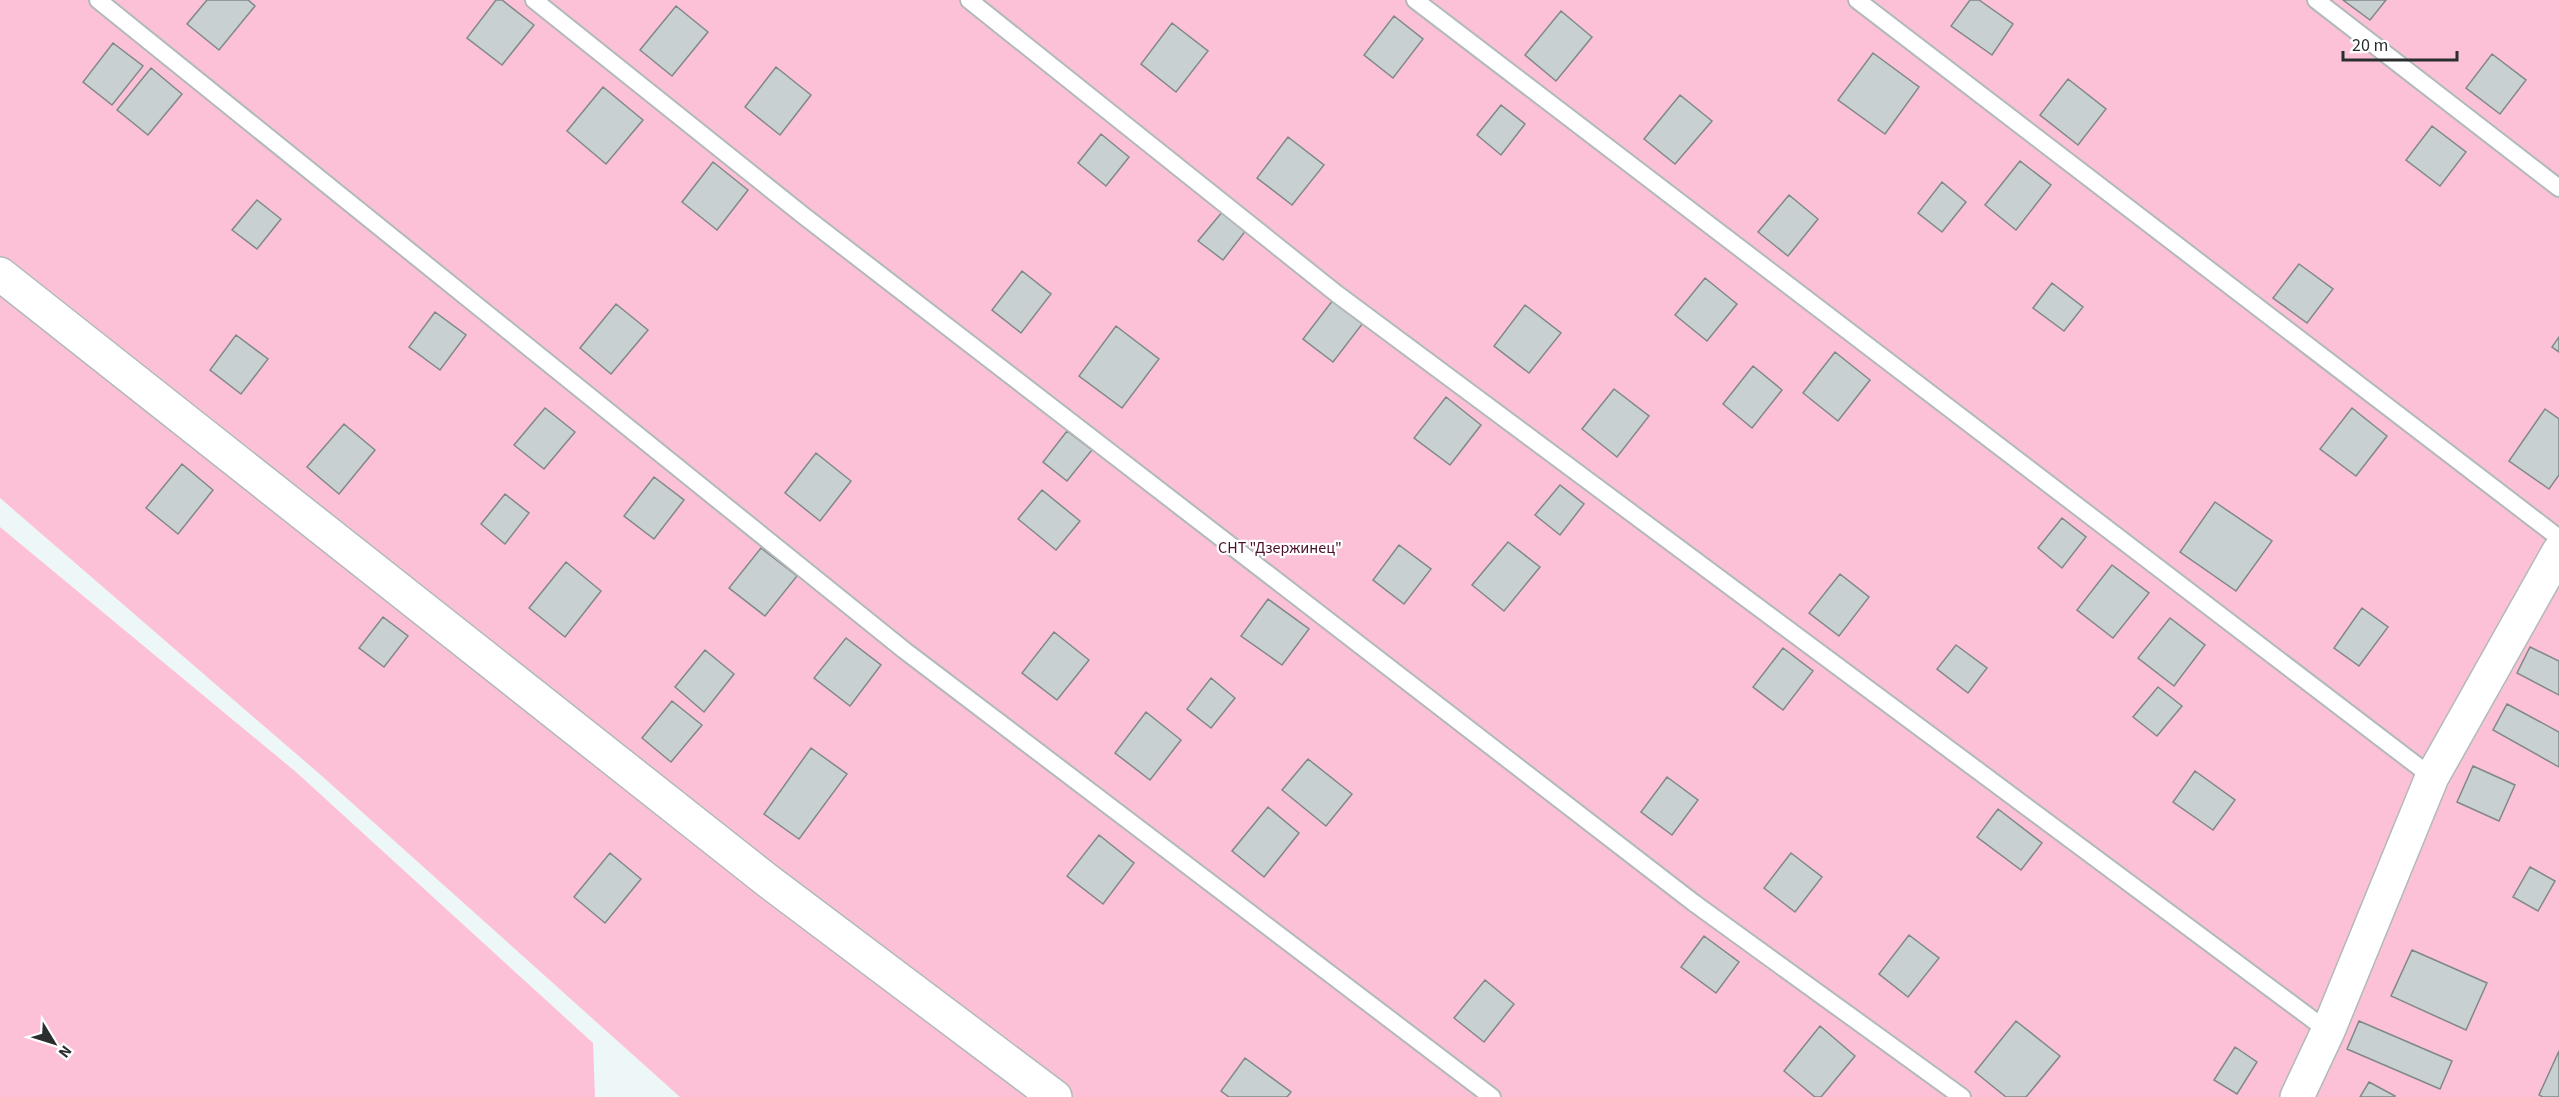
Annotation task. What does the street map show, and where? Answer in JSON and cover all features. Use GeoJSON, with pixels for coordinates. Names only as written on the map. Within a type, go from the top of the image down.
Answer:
{"type":"FeatureCollection","features":[{"type":"Feature","properties":{"kind":"street"},"geometry":{"type":"LineString","coordinates":[[0,274],[768,881],[1055,1097]]}},
{"type":"Feature","properties":{"kind":"street"},"geometry":{"type":"LineString","coordinates":[[2297,1097],[2328,1031],[2432,777],[2559,551]]}},
{"type":"Feature","properties":{"kind":"lane"},"geometry":{"type":"LineString","coordinates":[[98,0],[904,650],[1492,1097]]}},
{"type":"Feature","properties":{"kind":"lane"},"geometry":{"type":"LineString","coordinates":[[534,0],[804,216],[1694,903],[1962,1097]]}},
{"type":"Feature","properties":{"kind":"lane"},"geometry":{"type":"LineString","coordinates":[[969,0],[1337,294],[2328,1031]]}},
{"type":"Feature","properties":{"kind":"lane"},"geometry":{"type":"LineString","coordinates":[[1415,0],[2432,777]]}},
{"type":"Feature","properties":{"kind":"lane"},"geometry":{"type":"LineString","coordinates":[[1857,0],[2559,538]]}},
{"type":"Feature","properties":{"kind":"lane"},"geometry":{"type":"LineString","coordinates":[[2316,0],[2559,188]]}},
{"type":"Feature","properties":{"kind":"green space","name":"СНТ \"Дзержинец\""},"geometry":{"type":"Polygon","coordinates":[[[0,0],[2559,0],[2559,1097],[680,1097],[323,777],[0,498],[0,0]]]}},
{"type":"Feature","properties":{"kind":"green space"},"geometry":{"type":"Polygon","coordinates":[[[0,527],[296,772],[593,1043],[595,1097],[0,1097],[0,527]]]}},
{"type":"Feature","properties":{"kind":"building"},"geometry":{"type":"Polygon","coordinates":[[[207,0],[248,0],[255,6],[219,50],[187,24],[207,0]]]}},
{"type":"Feature","properties":{"kind":"building"},"geometry":{"type":"Polygon","coordinates":[[[496,0],[502,0],[534,25],[502,65],[467,38],[496,0]]]}},
{"type":"Feature","properties":{"kind":"building"},"geometry":{"type":"Polygon","coordinates":[[[1970,0],[1979,0],[2013,24],[1992,55],[1951,26],[1970,0]]]}},
{"type":"Feature","properties":{"kind":"building"},"geometry":{"type":"Polygon","coordinates":[[[2343,0],[2386,0],[2370,20],[2343,0]]]}},
{"type":"Feature","properties":{"kind":"building"},"geometry":{"type":"Polygon","coordinates":[[[676,6],[708,32],[672,76],[640,50],[676,6]]]}},
{"type":"Feature","properties":{"kind":"building"},"geometry":{"type":"Polygon","coordinates":[[[1561,11],[1592,37],[1556,81],[1525,55],[1561,11]]]}},
{"type":"Feature","properties":{"kind":"building"},"geometry":{"type":"Polygon","coordinates":[[[1394,16],[1423,39],[1393,78],[1364,55],[1394,16]]]}},
{"type":"Feature","properties":{"kind":"building"},"geometry":{"type":"Polygon","coordinates":[[[1172,23],[1208,51],[1176,92],[1141,64],[1172,23]]]}},
{"type":"Feature","properties":{"kind":"building"},"geometry":{"type":"Polygon","coordinates":[[[113,43],[143,66],[112,105],[83,82],[113,43]]]}},
{"type":"Feature","properties":{"kind":"building"},"geometry":{"type":"Polygon","coordinates":[[[1873,53],[1919,87],[1885,134],[1838,100],[1873,53]]]}},
{"type":"Feature","properties":{"kind":"building"},"geometry":{"type":"Polygon","coordinates":[[[2492,54],[2526,80],[2500,114],[2466,88],[2492,54]]]}},
{"type":"Feature","properties":{"kind":"building"},"geometry":{"type":"Polygon","coordinates":[[[776,67],[811,95],[780,135],[745,107],[776,67]]]}},
{"type":"Feature","properties":{"kind":"building"},"geometry":{"type":"Polygon","coordinates":[[[151,68],[182,94],[148,135],[117,110],[151,68]]]}},
{"type":"Feature","properties":{"kind":"building"},"geometry":{"type":"Polygon","coordinates":[[[2068,79],[2106,109],[2078,145],[2040,115],[2068,79]]]}},
{"type":"Feature","properties":{"kind":"building"},"geometry":{"type":"Polygon","coordinates":[[[603,87],[643,120],[606,164],[567,131],[603,87]]]}},
{"type":"Feature","properties":{"kind":"building"},"geometry":{"type":"Polygon","coordinates":[[[1680,95],[1712,121],[1675,164],[1644,139],[1680,95]]]}},
{"type":"Feature","properties":{"kind":"building"},"geometry":{"type":"Polygon","coordinates":[[[1501,105],[1525,124],[1501,155],[1477,135],[1501,105]]]}},
{"type":"Feature","properties":{"kind":"building"},"geometry":{"type":"Polygon","coordinates":[[[2432,126],[2466,152],[2440,186],[2406,160],[2432,126]]]}},
{"type":"Feature","properties":{"kind":"building"},"geometry":{"type":"Polygon","coordinates":[[[1101,134],[1129,157],[1106,186],[1078,163],[1101,134]]]}},
{"type":"Feature","properties":{"kind":"building"},"geometry":{"type":"Polygon","coordinates":[[[1288,137],[1324,165],[1292,205],[1257,178],[1288,137]]]}},
{"type":"Feature","properties":{"kind":"building"},"geometry":{"type":"Polygon","coordinates":[[[2020,161],[2051,185],[2016,230],[1985,205],[2020,161]]]}},
{"type":"Feature","properties":{"kind":"building"},"geometry":{"type":"Polygon","coordinates":[[[713,162],[748,190],[717,230],[682,202],[713,162]]]}},
{"type":"Feature","properties":{"kind":"building"},"geometry":{"type":"Polygon","coordinates":[[[1942,182],[1966,202],[1942,232],[1918,213],[1942,182]]]}},
{"type":"Feature","properties":{"kind":"building"},"geometry":{"type":"Polygon","coordinates":[[[1789,195],[1818,219],[1788,256],[1758,232],[1789,195]]]}},
{"type":"Feature","properties":{"kind":"building"},"geometry":{"type":"Polygon","coordinates":[[[257,200],[281,219],[257,249],[232,230],[257,200]]]}},
{"type":"Feature","properties":{"kind":"building"},"geometry":{"type":"Polygon","coordinates":[[[1223,211],[1247,229],[1223,260],[1198,241],[1223,211]]]}},
{"type":"Feature","properties":{"kind":"building"},"geometry":{"type":"Polygon","coordinates":[[[2299,264],[2333,289],[2307,323],[2273,298],[2299,264]]]}},
{"type":"Feature","properties":{"kind":"building"},"geometry":{"type":"Polygon","coordinates":[[[1022,271],[1051,294],[1021,333],[992,310],[1022,271]]]}},
{"type":"Feature","properties":{"kind":"building"},"geometry":{"type":"Polygon","coordinates":[[[1705,278],[1737,304],[1707,341],[1675,315],[1705,278]]]}},
{"type":"Feature","properties":{"kind":"building"},"geometry":{"type":"Polygon","coordinates":[[[2052,283],[2083,307],[2064,331],[2033,308],[2052,283]]]}},
{"type":"Feature","properties":{"kind":"building"},"geometry":{"type":"Polygon","coordinates":[[[1333,300],[1363,323],[1333,362],[1303,339],[1333,300]]]}},
{"type":"Feature","properties":{"kind":"building"},"geometry":{"type":"Polygon","coordinates":[[[616,304],[648,330],[611,374],[580,348],[616,304]]]}},
{"type":"Feature","properties":{"kind":"building"},"geometry":{"type":"Polygon","coordinates":[[[1525,305],[1561,333],[1529,373],[1494,346],[1525,305]]]}},
{"type":"Feature","properties":{"kind":"building"},"geometry":{"type":"Polygon","coordinates":[[[435,312],[466,335],[440,370],[409,347],[435,312]]]}},
{"type":"Feature","properties":{"kind":"building"},"geometry":{"type":"Polygon","coordinates":[[[1116,326],[1159,359],[1122,408],[1079,376],[1116,326]]]}},
{"type":"Feature","properties":{"kind":"building"},"geometry":{"type":"Polygon","coordinates":[[[236,335],[268,359],[241,394],[210,370],[236,335]]]}},
{"type":"Feature","properties":{"kind":"building"},"geometry":{"type":"Polygon","coordinates":[[[2559,337],[2559,352],[2552,347],[2559,337]]]}},
{"type":"Feature","properties":{"kind":"building"},"geometry":{"type":"Polygon","coordinates":[[[1835,352],[1870,380],[1838,421],[1803,393],[1835,352]]]}},
{"type":"Feature","properties":{"kind":"building"},"geometry":{"type":"Polygon","coordinates":[[[1753,366],[1782,390],[1752,428],[1723,404],[1753,366]]]}},
{"type":"Feature","properties":{"kind":"building"},"geometry":{"type":"Polygon","coordinates":[[[1614,389],[1649,416],[1617,457],[1582,429],[1614,389]]]}},
{"type":"Feature","properties":{"kind":"building"},"geometry":{"type":"Polygon","coordinates":[[[1446,397],[1481,425],[1450,465],[1414,438],[1446,397]]]}},
{"type":"Feature","properties":{"kind":"building"},"geometry":{"type":"Polygon","coordinates":[[[545,408],[575,432],[544,469],[514,445],[545,408]]]}},
{"type":"Feature","properties":{"kind":"building"},"geometry":{"type":"Polygon","coordinates":[[[2352,408],[2387,436],[2356,476],[2320,449],[2352,408]]]}},
{"type":"Feature","properties":{"kind":"building"},"geometry":{"type":"Polygon","coordinates":[[[2545,409],[2559,419],[2559,475],[2549,489],[2509,461],[2545,409]]]}},
{"type":"Feature","properties":{"kind":"building"},"geometry":{"type":"Polygon","coordinates":[[[344,424],[375,450],[339,494],[307,467],[344,424]]]}},
{"type":"Feature","properties":{"kind":"building"},"geometry":{"type":"Polygon","coordinates":[[[1067,431],[1092,450],[1067,481],[1043,462],[1067,431]]]}},
{"type":"Feature","properties":{"kind":"building"},"geometry":{"type":"Polygon","coordinates":[[[816,453],[851,481],[820,521],[785,493],[816,453]]]}},
{"type":"Feature","properties":{"kind":"building"},"geometry":{"type":"Polygon","coordinates":[[[182,464],[213,490],[178,534],[146,508],[182,464]]]}},
{"type":"Feature","properties":{"kind":"building"},"geometry":{"type":"Polygon","coordinates":[[[654,477],[684,500],[654,539],[624,516],[654,477]]]}},
{"type":"Feature","properties":{"kind":"building"},"geometry":{"type":"Polygon","coordinates":[[[1560,485],[1584,504],[1560,535],[1535,515],[1560,485]]]}},
{"type":"Feature","properties":{"kind":"building"},"geometry":{"type":"Polygon","coordinates":[[[1042,490],[1080,521],[1056,550],[1018,519],[1042,490]]]}},
{"type":"Feature","properties":{"kind":"building"},"geometry":{"type":"Polygon","coordinates":[[[505,494],[529,513],[505,544],[481,524],[505,494]]]}},
{"type":"Feature","properties":{"kind":"building"},"geometry":{"type":"Polygon","coordinates":[[[2215,502],[2272,541],[2236,591],[2180,552],[2215,502]]]}},
{"type":"Feature","properties":{"kind":"building"},"geometry":{"type":"Polygon","coordinates":[[[2062,518],[2086,537],[2062,568],[2038,548],[2062,518]]]}},
{"type":"Feature","properties":{"kind":"building"},"geometry":{"type":"Polygon","coordinates":[[[1508,542],[1540,567],[1504,611],[1472,585],[1508,542]]]}},
{"type":"Feature","properties":{"kind":"building"},"geometry":{"type":"Polygon","coordinates":[[[1399,545],[1431,569],[1404,604],[1373,580],[1399,545]]]}},
{"type":"Feature","properties":{"kind":"building"},"geometry":{"type":"Polygon","coordinates":[[[761,548],[797,576],[765,616],[729,588],[761,548]]]}},
{"type":"Feature","properties":{"kind":"building"},"geometry":{"type":"Polygon","coordinates":[[[566,562],[601,591],[565,637],[529,608],[566,562]]]}},
{"type":"Feature","properties":{"kind":"building"},"geometry":{"type":"Polygon","coordinates":[[[2112,565],[2149,593],[2113,638],[2077,610],[2112,565]]]}},
{"type":"Feature","properties":{"kind":"building"},"geometry":{"type":"Polygon","coordinates":[[[1840,574],[1869,597],[1839,636],[1809,613],[1840,574]]]}},
{"type":"Feature","properties":{"kind":"building"},"geometry":{"type":"Polygon","coordinates":[[[1268,599],[1309,629],[1282,665],[1241,636],[1268,599]]]}},
{"type":"Feature","properties":{"kind":"building"},"geometry":{"type":"Polygon","coordinates":[[[2362,608],[2388,627],[2359,666],[2334,648],[2362,608]]]}},
{"type":"Feature","properties":{"kind":"building"},"geometry":{"type":"Polygon","coordinates":[[[383,617],[408,636],[384,667],[359,648],[383,617]]]}},
{"type":"Feature","properties":{"kind":"building"},"geometry":{"type":"Polygon","coordinates":[[[2170,618],[2205,645],[2174,686],[2138,658],[2170,618]]]}},
{"type":"Feature","properties":{"kind":"building"},"geometry":{"type":"Polygon","coordinates":[[[1054,632],[1089,660],[1057,700],[1022,673],[1054,632]]]}},
{"type":"Feature","properties":{"kind":"building"},"geometry":{"type":"Polygon","coordinates":[[[846,638],[881,665],[850,706],[814,678],[846,638]]]}},
{"type":"Feature","properties":{"kind":"building"},"geometry":{"type":"Polygon","coordinates":[[[1956,645],[1987,668],[1968,693],[1937,669],[1956,645]]]}},
{"type":"Feature","properties":{"kind":"building"},"geometry":{"type":"Polygon","coordinates":[[[2530,647],[2559,661],[2559,695],[2517,673],[2530,647]]]}},
{"type":"Feature","properties":{"kind":"building"},"geometry":{"type":"Polygon","coordinates":[[[1783,648],[1813,671],[1783,710],[1753,687],[1783,648]]]}},
{"type":"Feature","properties":{"kind":"building"},"geometry":{"type":"Polygon","coordinates":[[[705,650],[734,674],[704,712],[675,687],[705,650]]]}},
{"type":"Feature","properties":{"kind":"building"},"geometry":{"type":"Polygon","coordinates":[[[1211,678],[1235,698],[1211,728],[1187,709],[1211,678]]]}},
{"type":"Feature","properties":{"kind":"building"},"geometry":{"type":"Polygon","coordinates":[[[2158,687],[2182,706],[2157,736],[2133,717],[2158,687]]]}},
{"type":"Feature","properties":{"kind":"building"},"geometry":{"type":"Polygon","coordinates":[[[672,701],[702,725],[671,762],[642,738],[672,701]]]}},
{"type":"Feature","properties":{"kind":"building"},"geometry":{"type":"Polygon","coordinates":[[[2507,704],[2559,732],[2559,767],[2493,730],[2507,704]]]}},
{"type":"Feature","properties":{"kind":"building"},"geometry":{"type":"Polygon","coordinates":[[[1146,712],[1181,740],[1150,780],[1115,753],[1146,712]]]}},
{"type":"Feature","properties":{"kind":"building"},"geometry":{"type":"Polygon","coordinates":[[[811,748],[847,774],[799,839],[764,814],[811,748]]]}},
{"type":"Feature","properties":{"kind":"building"},"geometry":{"type":"Polygon","coordinates":[[[1308,759],[1352,794],[1326,826],[1282,790],[1308,759]]]}},
{"type":"Feature","properties":{"kind":"building"},"geometry":{"type":"Polygon","coordinates":[[[2473,766],[2515,785],[2499,821],[2457,802],[2473,766]]]}},
{"type":"Feature","properties":{"kind":"building"},"geometry":{"type":"Polygon","coordinates":[[[2195,771],[2235,800],[2213,830],[2173,802],[2195,771]]]}},
{"type":"Feature","properties":{"kind":"building"},"geometry":{"type":"Polygon","coordinates":[[[1667,777],[1698,800],[1672,835],[1641,812],[1667,777]]]}},
{"type":"Feature","properties":{"kind":"building"},"geometry":{"type":"Polygon","coordinates":[[[1268,807],[1299,833],[1264,877],[1232,851],[1268,807]]]}},
{"type":"Feature","properties":{"kind":"building"},"geometry":{"type":"Polygon","coordinates":[[[1998,809],[2042,843],[2021,870],[1977,837],[1998,809]]]}},
{"type":"Feature","properties":{"kind":"building"},"geometry":{"type":"Polygon","coordinates":[[[1099,835],[1134,863],[1103,904],[1067,876],[1099,835]]]}},
{"type":"Feature","properties":{"kind":"building"},"geometry":{"type":"Polygon","coordinates":[[[610,853],[641,879],[605,923],[574,897],[610,853]]]}},
{"type":"Feature","properties":{"kind":"building"},"geometry":{"type":"Polygon","coordinates":[[[1791,853],[1822,877],[1795,912],[1764,888],[1791,853]]]}},
{"type":"Feature","properties":{"kind":"building"},"geometry":{"type":"Polygon","coordinates":[[[2530,867],[2555,881],[2538,911],[2513,897],[2530,867]]]}},
{"type":"Feature","properties":{"kind":"building"},"geometry":{"type":"Polygon","coordinates":[[[1909,935],[1939,958],[1908,997],[1879,974],[1909,935]]]}},
{"type":"Feature","properties":{"kind":"building"},"geometry":{"type":"Polygon","coordinates":[[[1704,936],[1739,962],[1716,993],[1681,967],[1704,936]]]}},
{"type":"Feature","properties":{"kind":"building"},"geometry":{"type":"Polygon","coordinates":[[[2412,950],[2487,983],[2466,1030],[2391,996],[2412,950]]]}},
{"type":"Feature","properties":{"kind":"building"},"geometry":{"type":"Polygon","coordinates":[[[1485,980],[1514,1004],[1484,1042],[1454,1018],[1485,980]]]}},
{"type":"Feature","properties":{"kind":"building"},"geometry":{"type":"Polygon","coordinates":[[[2016,1021],[2060,1056],[2026,1097],[2006,1097],[1975,1072],[2016,1021]]]}},
{"type":"Feature","properties":{"kind":"building"},"geometry":{"type":"Polygon","coordinates":[[[2359,1021],[2452,1061],[2440,1089],[2347,1049],[2359,1021]]]}},
{"type":"Feature","properties":{"kind":"building"},"geometry":{"type":"Polygon","coordinates":[[[1820,1026],[1855,1056],[1821,1097],[1815,1097],[1784,1071],[1820,1026]]]}},
{"type":"Feature","properties":{"kind":"building"},"geometry":{"type":"Polygon","coordinates":[[[2235,1047],[2257,1062],[2237,1094],[2214,1080],[2235,1047]]]}},
{"type":"Feature","properties":{"kind":"building"},"geometry":{"type":"Polygon","coordinates":[[[2559,1051],[2559,1097],[2543,1097],[2539,1095],[2559,1051]]]}},
{"type":"Feature","properties":{"kind":"building"},"geometry":{"type":"Polygon","coordinates":[[[1245,1058],[1291,1092],[1287,1097],[1229,1097],[1221,1091],[1245,1058]]]}},
{"type":"Feature","properties":{"kind":"building"},"geometry":{"type":"Polygon","coordinates":[[[2369,1082],[2395,1096],[2360,1097],[2369,1082]]]}}]}
